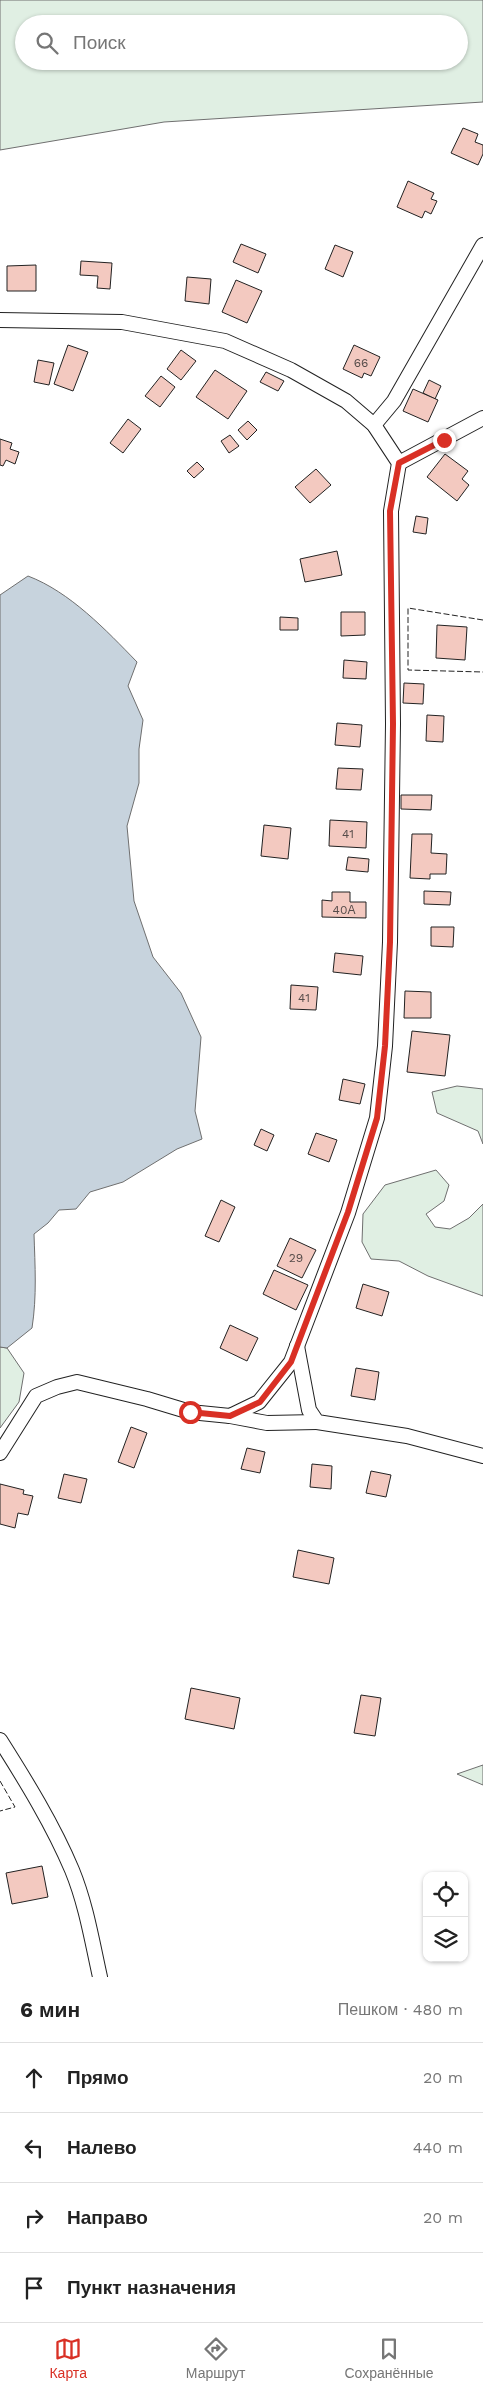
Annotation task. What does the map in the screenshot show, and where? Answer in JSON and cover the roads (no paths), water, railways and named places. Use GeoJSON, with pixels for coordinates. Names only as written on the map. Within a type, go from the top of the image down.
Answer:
{"type":"FeatureCollection","features":[{"type":"Feature","properties":{"kind":"street"},"geometry":{"type":"LineString","coordinates":[[374,425],[394,401],[483,245]]}},
{"type":"Feature","properties":{"kind":"street"},"geometry":{"type":"LineString","coordinates":[[0,320],[122,322],[225,342],[291,370],[346,401],[374,425],[399,463],[390,511],[393,724],[390,942],[385,1046],[377,1118],[348,1212],[291,1362],[260,1402],[230,1416]]}},
{"type":"Feature","properties":{"kind":"street"},"geometry":{"type":"LineString","coordinates":[[399,463],[483,418]]}},
{"type":"Feature","properties":{"kind":"street"},"geometry":{"type":"LineString","coordinates":[[298,1346],[309,1410],[317,1422]]}},
{"type":"Feature","properties":{"kind":"street"},"geometry":{"type":"LineString","coordinates":[[0,1453],[36,1396],[57,1387],[77,1382],[147,1398],[190,1412],[230,1416],[267,1423],[317,1422],[407,1436],[483,1456]]}},
{"type":"Feature","properties":{"kind":"street"},"geometry":{"type":"LineString","coordinates":[[0,1740],[20,1770],[72,1869],[88,1920],[100,1977]]}}]}
